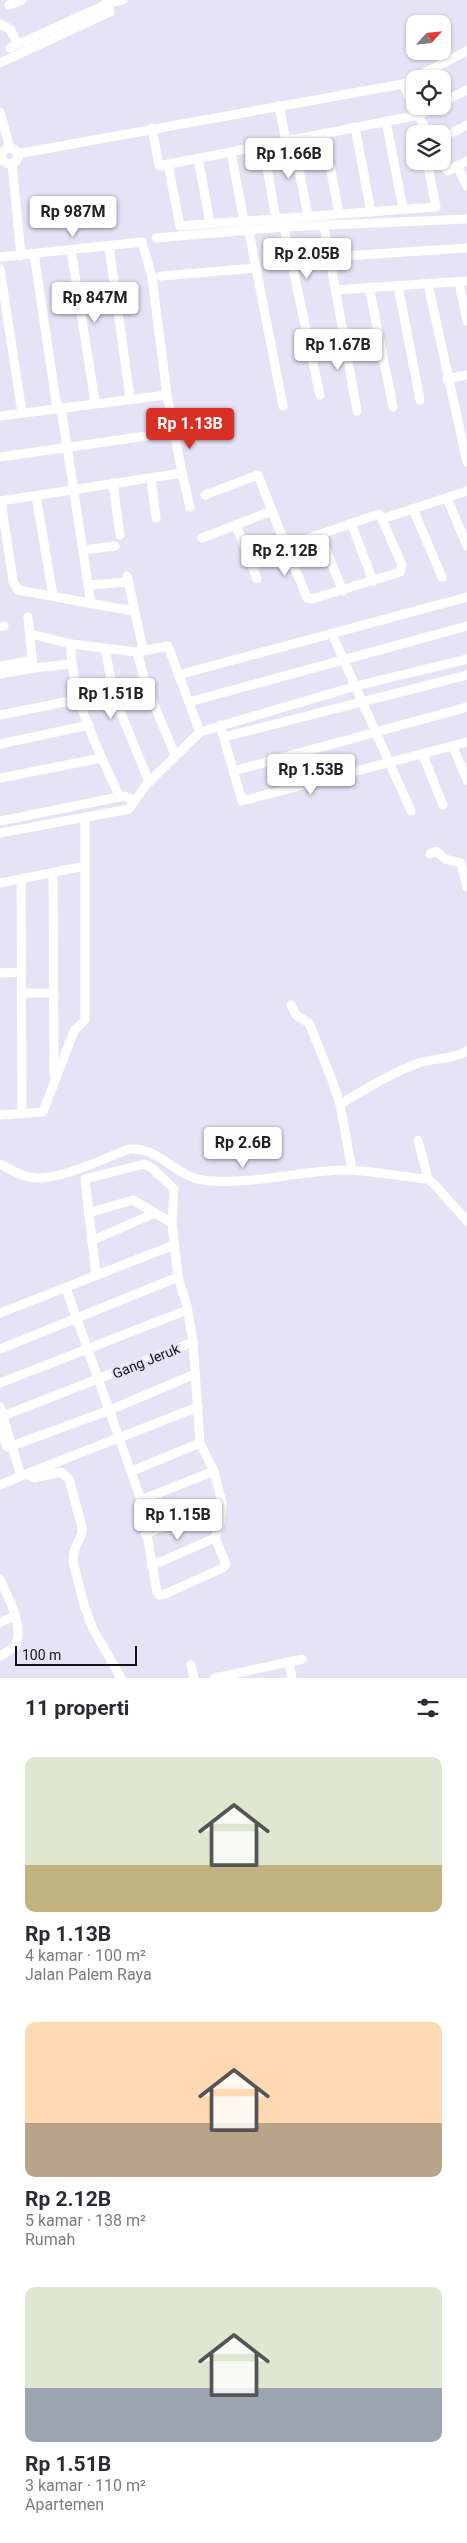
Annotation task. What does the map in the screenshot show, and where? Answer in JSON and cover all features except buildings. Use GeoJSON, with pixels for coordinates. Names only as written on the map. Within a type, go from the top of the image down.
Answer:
{"type":"FeatureCollection","features":[{"type":"Feature","properties":{"kind":"street"},"geometry":{"type":"LineString","coordinates":[[9,5],[22,0]]}},
{"type":"Feature","properties":{"kind":"street"},"geometry":{"type":"LineString","coordinates":[[0,24],[10,29],[14,46],[110,12],[107,2],[122,0]]}},
{"type":"Feature","properties":{"kind":"street"},"geometry":{"type":"LineString","coordinates":[[0,62],[45,36]]}},
{"type":"Feature","properties":{"kind":"street"},"geometry":{"type":"LineString","coordinates":[[17,154],[403,84],[467,51]]}},
{"type":"Feature","properties":{"kind":"street"},"geometry":{"type":"LineString","coordinates":[[403,84],[406,90]]}},
{"type":"Feature","properties":{"kind":"street"},"geometry":{"type":"LineString","coordinates":[[451,98],[467,90]]}},
{"type":"Feature","properties":{"kind":"street"},"geometry":{"type":"LineString","coordinates":[[279,106],[290,140],[308,216]]}},
{"type":"Feature","properties":{"kind":"street"},"geometry":{"type":"LineString","coordinates":[[0,112],[10,148],[17,154]]}},
{"type":"Feature","properties":{"kind":"street"},"geometry":{"type":"LineString","coordinates":[[152,128],[159,166],[419,115]]}},
{"type":"Feature","properties":{"kind":"street"},"geometry":{"type":"LineString","coordinates":[[419,115],[421,125]]}},
{"type":"Feature","properties":{"kind":"street"},"geometry":{"type":"LineString","coordinates":[[419,115],[424,125]]}},
{"type":"Feature","properties":{"kind":"street"},"geometry":{"type":"LineString","coordinates":[[386,121],[403,209]]}},
{"type":"Feature","properties":{"kind":"street"},"geometry":{"type":"LineString","coordinates":[[451,133],[467,125]]}},
{"type":"Feature","properties":{"kind":"street"},"geometry":{"type":"LineString","coordinates":[[355,127],[371,212]]}},
{"type":"Feature","properties":{"kind":"street"},"geometry":{"type":"LineString","coordinates":[[324,133],[339,214]]}},
{"type":"Feature","properties":{"kind":"street"},"geometry":{"type":"LineString","coordinates":[[263,145],[276,219]]}},
{"type":"Feature","properties":{"kind":"street"},"geometry":{"type":"LineString","coordinates":[[10,148],[3,152],[2,157],[4,162],[12,163]]}},
{"type":"Feature","properties":{"kind":"street"},"geometry":{"type":"LineString","coordinates":[[231,152],[244,221]]}},
{"type":"Feature","properties":{"kind":"street"},"geometry":{"type":"LineString","coordinates":[[12,163],[16,160],[17,154]]}},
{"type":"Feature","properties":{"kind":"street"},"geometry":{"type":"LineString","coordinates":[[198,158],[210,223]]}},
{"type":"Feature","properties":{"kind":"street"},"geometry":{"type":"LineString","coordinates":[[451,169],[467,161]]}},
{"type":"Feature","properties":{"kind":"street"},"geometry":{"type":"LineString","coordinates":[[12,163],[21,256]]}},
{"type":"Feature","properties":{"kind":"street"},"geometry":{"type":"LineString","coordinates":[[168,164],[180,226],[436,207],[430,170]]}},
{"type":"Feature","properties":{"kind":"street"},"geometry":{"type":"LineString","coordinates":[[456,166],[467,186]]}},
{"type":"Feature","properties":{"kind":"street"},"geometry":{"type":"LineString","coordinates":[[156,238],[249,232],[284,227],[467,219]]}},
{"type":"Feature","properties":{"kind":"street"},"geometry":{"type":"LineString","coordinates":[[324,225],[357,411]]}},
{"type":"Feature","properties":{"kind":"street"},"geometry":{"type":"LineString","coordinates":[[284,227],[320,395]]}},
{"type":"Feature","properties":{"kind":"street"},"geometry":{"type":"LineString","coordinates":[[249,232],[283,406]]}},
{"type":"Feature","properties":{"kind":"street"},"geometry":{"type":"LineString","coordinates":[[0,257],[142,242],[152,277],[167,395],[190,507]]}},
{"type":"Feature","properties":{"kind":"street"},"geometry":{"type":"LineString","coordinates":[[108,246],[130,398]]}},
{"type":"Feature","properties":{"kind":"street"},"geometry":{"type":"LineString","coordinates":[[330,256],[467,248]]}},
{"type":"Feature","properties":{"kind":"street"},"geometry":{"type":"LineString","coordinates":[[71,250],[95,402]]}},
{"type":"Feature","properties":{"kind":"street"},"geometry":{"type":"LineString","coordinates":[[34,254],[74,489],[91,604]]}},
{"type":"Feature","properties":{"kind":"street"},"geometry":{"type":"LineString","coordinates":[[161,276],[256,268]]}},
{"type":"Feature","properties":{"kind":"street"},"geometry":{"type":"LineString","coordinates":[[0,269],[22,413]]}},
{"type":"Feature","properties":{"kind":"street"},"geometry":{"type":"LineString","coordinates":[[336,290],[463,281],[467,321]]}},
{"type":"Feature","properties":{"kind":"street"},"geometry":{"type":"LineString","coordinates":[[428,284],[467,462]]}},
{"type":"Feature","properties":{"kind":"street"},"geometry":{"type":"LineString","coordinates":[[398,286],[420,400]]}},
{"type":"Feature","properties":{"kind":"street"},"geometry":{"type":"LineString","coordinates":[[369,288],[393,407]]}},
{"type":"Feature","properties":{"kind":"street"},"geometry":{"type":"LineString","coordinates":[[448,379],[467,375]]}},
{"type":"Feature","properties":{"kind":"street"},"geometry":{"type":"LineString","coordinates":[[0,416],[95,402],[167,395]]}},
{"type":"Feature","properties":{"kind":"street"},"geometry":{"type":"LineString","coordinates":[[0,456],[174,432]]}},
{"type":"Feature","properties":{"kind":"street"},"geometry":{"type":"LineString","coordinates":[[133,612],[22,591],[14,586],[1,501],[182,473]]}},
{"type":"Feature","properties":{"kind":"street"},"geometry":{"type":"LineString","coordinates":[[205,495],[258,475],[272,511],[286,546],[307,598],[312,599],[343,591],[400,572],[402,569],[379,514],[286,546]]}},
{"type":"Feature","properties":{"kind":"street"},"geometry":{"type":"LineString","coordinates":[[151,479],[156,518]]}},
{"type":"Feature","properties":{"kind":"street"},"geometry":{"type":"LineString","coordinates":[[113,483],[120,535]]}},
{"type":"Feature","properties":{"kind":"street"},"geometry":{"type":"LineString","coordinates":[[382,519],[467,492]]}},
{"type":"Feature","properties":{"kind":"street"},"geometry":{"type":"LineString","coordinates":[[36,496],[53,596]]}},
{"type":"Feature","properties":{"kind":"street"},"geometry":{"type":"LineString","coordinates":[[447,498],[466,540]]}},
{"type":"Feature","properties":{"kind":"street"},"geometry":{"type":"LineString","coordinates":[[413,509],[442,577]]}},
{"type":"Feature","properties":{"kind":"street"},"geometry":{"type":"LineString","coordinates":[[202,538],[272,511]]}},
{"type":"Feature","properties":{"kind":"street"},"geometry":{"type":"LineString","coordinates":[[351,523],[373,581]]}},
{"type":"Feature","properties":{"kind":"street"},"geometry":{"type":"LineString","coordinates":[[236,525],[257,579]]}},
{"type":"Feature","properties":{"kind":"street"},"geometry":{"type":"LineString","coordinates":[[320,535],[343,591]]}},
{"type":"Feature","properties":{"kind":"street"},"geometry":{"type":"LineString","coordinates":[[83,550],[114,546]]}},
{"type":"Feature","properties":{"kind":"street"},"geometry":{"type":"LineString","coordinates":[[88,585],[128,579],[146,685],[175,754]]}},
{"type":"Feature","properties":{"kind":"street"},"geometry":{"type":"LineString","coordinates":[[178,675],[467,597]]}},
{"type":"Feature","properties":{"kind":"street"},"geometry":{"type":"LineString","coordinates":[[28,617],[33,664]]}},
{"type":"Feature","properties":{"kind":"street"},"geometry":{"type":"LineString","coordinates":[[189,702],[467,626]]}},
{"type":"Feature","properties":{"kind":"street"},"geometry":{"type":"LineString","coordinates":[[31,634],[71,644],[105,648],[140,650],[168,646],[200,732]]}},
{"type":"Feature","properties":{"kind":"street"},"geometry":{"type":"LineString","coordinates":[[332,634],[411,812]]}},
{"type":"Feature","properties":{"kind":"street"},"geometry":{"type":"LineString","coordinates":[[71,644],[71,664],[80,698],[102,758],[120,797]]}},
{"type":"Feature","properties":{"kind":"street"},"geometry":{"type":"LineString","coordinates":[[105,648],[114,696],[149,782]]}},
{"type":"Feature","properties":{"kind":"street"},"geometry":{"type":"LineString","coordinates":[[0,833],[129,809],[133,800],[149,782],[175,754],[200,732],[467,659]]}},
{"type":"Feature","properties":{"kind":"street"},"geometry":{"type":"LineString","coordinates":[[0,674],[33,664]]}},
{"type":"Feature","properties":{"kind":"street"},"geometry":{"type":"LineString","coordinates":[[0,666],[71,664]]}},
{"type":"Feature","properties":{"kind":"street"},"geometry":{"type":"LineString","coordinates":[[224,737],[467,675]]}},
{"type":"Feature","properties":{"kind":"street"},"geometry":{"type":"LineString","coordinates":[[0,715],[80,698]]}},
{"type":"Feature","properties":{"kind":"street"},"geometry":{"type":"LineString","coordinates":[[234,771],[467,707]]}},
{"type":"Feature","properties":{"kind":"street"},"geometry":{"type":"LineString","coordinates":[[0,744],[89,725]]}},
{"type":"Feature","properties":{"kind":"street"},"geometry":{"type":"LineString","coordinates":[[220,725],[234,771],[240,799],[246,801],[389,763],[423,756],[467,742]]}},
{"type":"Feature","properties":{"kind":"street"},"geometry":{"type":"LineString","coordinates":[[453,747],[467,780]]}},
{"type":"Feature","properties":{"kind":"street"},"geometry":{"type":"LineString","coordinates":[[423,756],[444,805]]}},
{"type":"Feature","properties":{"kind":"street"},"geometry":{"type":"LineString","coordinates":[[0,778],[102,758]]}},
{"type":"Feature","properties":{"kind":"street"},"geometry":{"type":"LineString","coordinates":[[0,821],[120,797],[133,800]]}},
{"type":"Feature","properties":{"kind":"street"},"geometry":{"type":"LineString","coordinates":[[0,1115],[43,1112],[74,1031],[85,1020],[85,817]]}},
{"type":"Feature","properties":{"kind":"street"},"geometry":{"type":"LineString","coordinates":[[430,854],[436,852],[444,859],[461,862],[467,887]]}},
{"type":"Feature","properties":{"kind":"street"},"geometry":{"type":"LineString","coordinates":[[0,883],[85,866]]}},
{"type":"Feature","properties":{"kind":"street"},"geometry":{"type":"LineString","coordinates":[[53,873],[54,1080]]}},
{"type":"Feature","properties":{"kind":"street"},"geometry":{"type":"LineString","coordinates":[[21,879],[22,1114]]}},
{"type":"Feature","properties":{"kind":"street"},"geometry":{"type":"LineString","coordinates":[[0,973],[22,972]]}},
{"type":"Feature","properties":{"kind":"street"},"geometry":{"type":"LineString","coordinates":[[22,993],[54,993]]}},
{"type":"Feature","properties":{"kind":"street"},"geometry":{"type":"LineString","coordinates":[[290,1006],[297,1015],[309,1022],[340,1104],[352,1170]]}},
{"type":"Feature","properties":{"kind":"street"},"geometry":{"type":"LineString","coordinates":[[340,1104],[398,1072],[429,1060],[460,1055],[467,1051]]}},
{"type":"Feature","properties":{"kind":"street"},"geometry":{"type":"LineString","coordinates":[[418,1140],[428,1179]]}},
{"type":"Feature","properties":{"kind":"street"},"geometry":{"type":"LineString","coordinates":[[0,1164],[22,1175],[39,1178],[67,1172],[130,1149],[140,1149],[156,1155],[171,1167],[190,1178],[210,1181],[248,1181],[327,1171],[352,1170],[428,1179],[467,1221]]}},
{"type":"Feature","properties":{"kind":"street"},"geometry":{"type":"LineString","coordinates":[[96,1274],[84,1182],[88,1177],[140,1164],[152,1168],[171,1167]]}},
{"type":"Feature","properties":{"kind":"street"},"geometry":{"type":"LineString","coordinates":[[66,1288],[132,1471],[140,1500],[151,1566],[159,1595],[180,1588],[225,1566],[215,1538],[220,1524],[222,1503],[214,1471],[200,1443],[193,1342],[178,1277],[174,1244],[172,1223],[174,1188],[152,1168]]}},
{"type":"Feature","properties":{"kind":"street"},"geometry":{"type":"LineString","coordinates":[[88,1213],[133,1200],[172,1223]]}},
{"type":"Feature","properties":{"kind":"street"},"geometry":{"type":"LineString","coordinates":[[91,1241],[155,1213]]}},
{"type":"Feature","properties":{"kind":"street"},"geometry":{"type":"LineString","coordinates":[[0,1313],[174,1244]]}},
{"type":"Feature","properties":{"kind":"street"},"geometry":{"type":"LineString","coordinates":[[0,1349],[178,1277]]}},
{"type":"Feature","properties":{"kind":"street"},"geometry":{"type":"LineString","coordinates":[[0,1382],[187,1310]]}},
{"type":"Feature","properties":{"kind":"street","name":"Gang Jeruk"},"geometry":{"type":"LineString","coordinates":[[1,1413],[100,1380],[193,1342]]}},
{"type":"Feature","properties":{"kind":"street"},"geometry":{"type":"LineString","coordinates":[[7,1450],[110,1410],[195,1374]]}},
{"type":"Feature","properties":{"kind":"street"},"geometry":{"type":"LineString","coordinates":[[0,1485],[198,1407]]}},
{"type":"Feature","properties":{"kind":"street"},"geometry":{"type":"LineString","coordinates":[[1,1413],[7,1450]]}},
{"type":"Feature","properties":{"kind":"street"},"geometry":{"type":"LineString","coordinates":[[0,1428],[7,1450],[22,1476]]}},
{"type":"Feature","properties":{"kind":"street"},"geometry":{"type":"LineString","coordinates":[[132,1471],[200,1443]]}},
{"type":"Feature","properties":{"kind":"street"},"geometry":{"type":"LineString","coordinates":[[140,1500],[214,1471]]}},
{"type":"Feature","properties":{"kind":"street"},"geometry":{"type":"LineString","coordinates":[[22,1476],[34,1478],[61,1472],[69,1479],[82,1533],[74,1551],[74,1566],[91,1623],[120,1678]]}},
{"type":"Feature","properties":{"kind":"street"},"geometry":{"type":"LineString","coordinates":[[145,1534],[222,1503]]}},
{"type":"Feature","properties":{"kind":"street"},"geometry":{"type":"LineString","coordinates":[[151,1566],[215,1538]]}},
{"type":"Feature","properties":{"kind":"street"},"geometry":{"type":"LineString","coordinates":[[0,1656],[9,1653],[17,1642],[15,1616],[1,1583]]}},
{"type":"Feature","properties":{"kind":"street"},"geometry":{"type":"LineString","coordinates":[[0,1622],[15,1616]]}},
{"type":"Feature","properties":{"kind":"street"},"geometry":{"type":"LineString","coordinates":[[215,1678],[302,1659]]}},
{"type":"Feature","properties":{"kind":"street"},"geometry":{"type":"LineString","coordinates":[[288,1662],[292,1678]]}},
{"type":"Feature","properties":{"kind":"street"},"geometry":{"type":"LineString","coordinates":[[191,1664],[194,1678]]}}]}
